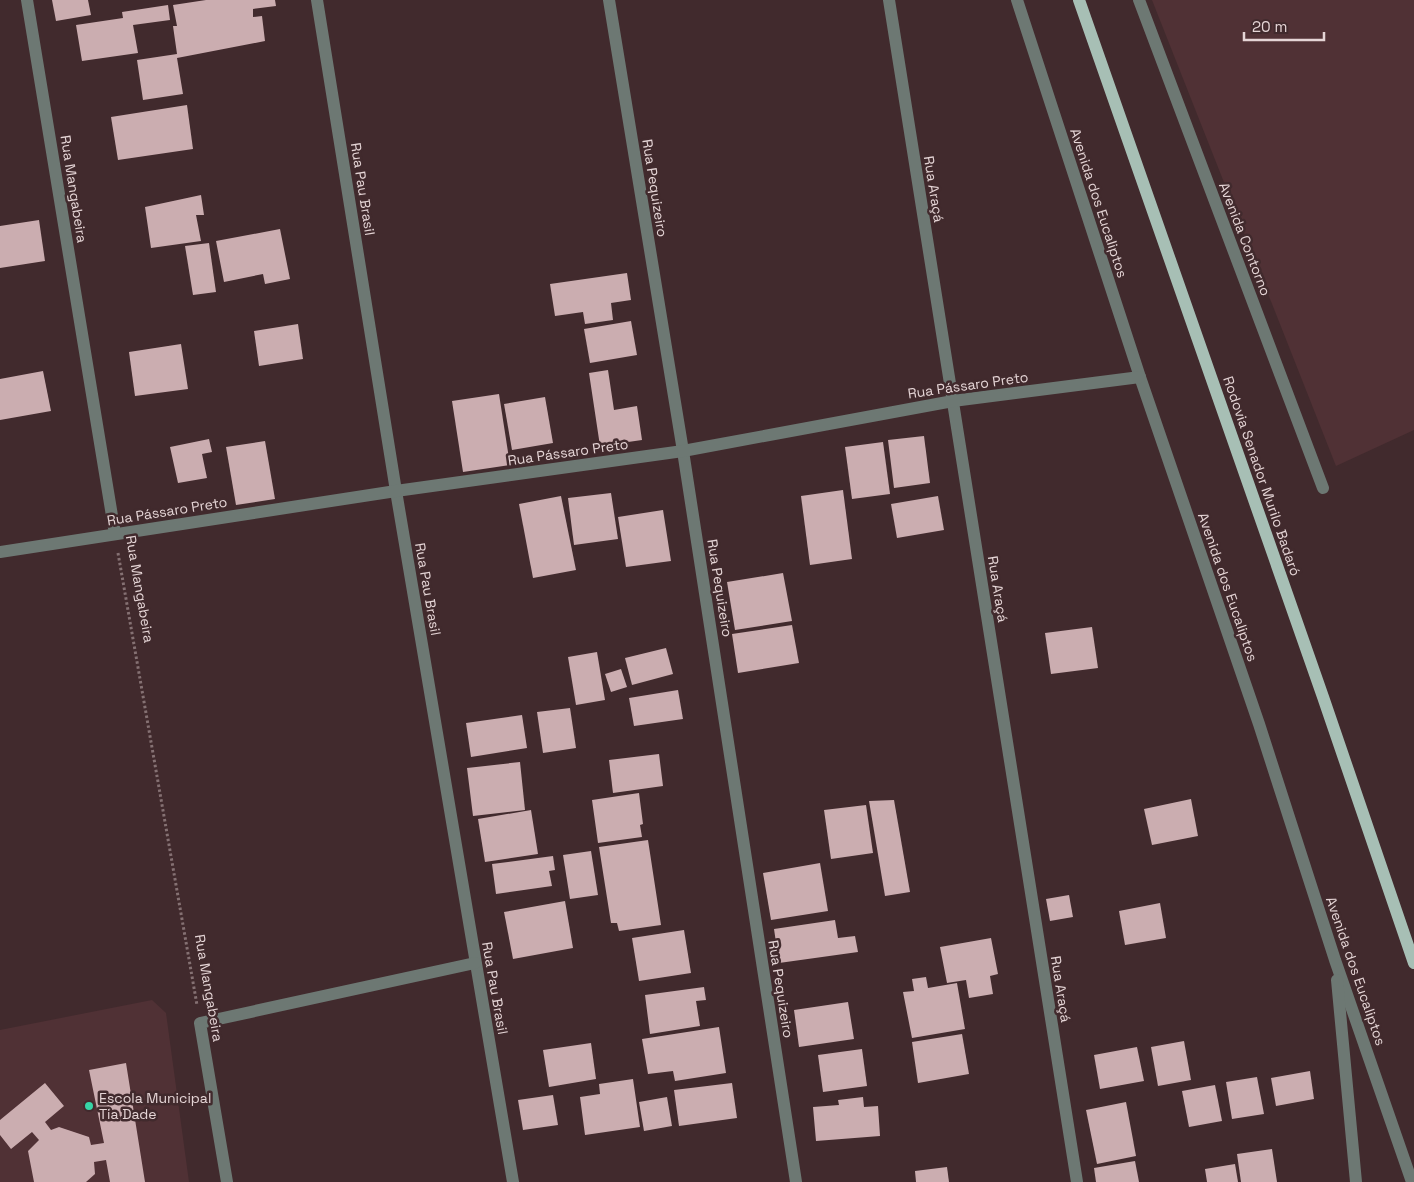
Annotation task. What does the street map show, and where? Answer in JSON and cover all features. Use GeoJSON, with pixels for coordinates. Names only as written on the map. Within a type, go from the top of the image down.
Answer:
{"type":"FeatureCollection","features":[{"type":"Feature","properties":{"kind":"main road","name":"Rodovia Senador Murilo Badaró"},"geometry":{"type":"LineString","coordinates":[[1078,0],[1167,248],[1350,772],[1414,963]]}},
{"type":"Feature","properties":{"kind":"street","name":"Rua Mangabeira"},"geometry":{"type":"LineString","coordinates":[[27,0],[115,534]]}},
{"type":"Feature","properties":{"kind":"street","name":"Rua Pau Brasil"},"geometry":{"type":"LineString","coordinates":[[317,0],[396,491],[513,1182]]}},
{"type":"Feature","properties":{"kind":"street","name":"Rua Pequizeiro"},"geometry":{"type":"LineString","coordinates":[[609,0],[683,451],[796,1182]]}},
{"type":"Feature","properties":{"kind":"street","name":"Rua Araçá"},"geometry":{"type":"LineString","coordinates":[[889,0],[1077,1182]]}},
{"type":"Feature","properties":{"kind":"street","name":"Avenida dos Eucaliptos"},"geometry":{"type":"LineString","coordinates":[[1017,0],[1140,377],[1259,724],[1335,960],[1412,1182]]}},
{"type":"Feature","properties":{"kind":"street","name":"Avenida Contorno"},"geometry":{"type":"LineString","coordinates":[[1139,0],[1323,488]]}},
{"type":"Feature","properties":{"kind":"street","name":"Rua Pássaro Preto"},"geometry":{"type":"LineString","coordinates":[[0,552],[396,491],[683,451],[953,401],[1140,377]]}},
{"type":"Feature","properties":{"kind":"street"},"geometry":{"type":"LineString","coordinates":[[1335,960],[1356,1182]]}},
{"type":"Feature","properties":{"kind":"street"},"geometry":{"type":"LineString","coordinates":[[200,1023],[476,963]]}},
{"type":"Feature","properties":{"kind":"street","name":"Rua Mangabeira"},"geometry":{"type":"LineString","coordinates":[[200,1023],[227,1182]]}},
{"type":"Feature","properties":{"kind":"path","name":"Rua Mangabeira"},"geometry":{"type":"LineString","coordinates":[[115,534],[200,1023]]}},
{"type":"Feature","properties":{"kind":"shaded area"},"geometry":{"type":"Polygon","coordinates":[[[1152,0],[1414,0],[1414,430],[1336,466],[1152,0]]]}},
{"type":"Feature","properties":{"kind":"shaded area","name":"Escola Municipal Tia Dade"},"geometry":{"type":"Polygon","coordinates":[[[152,1000],[166,1013],[189,1182],[0,1182],[0,1030],[152,1000]]]}},
{"type":"Feature","properties":{"kind":"building"},"geometry":{"type":"Polygon","coordinates":[[[52,0],[88,0],[91,15],[56,21],[52,0]]]}},
{"type":"Feature","properties":{"kind":"building"},"geometry":{"type":"Polygon","coordinates":[[[206,0],[275,0],[276,6],[253,9],[253,17],[262,16],[265,41],[177,58],[183,94],[143,100],[137,60],[177,54],[173,26],[177,26],[173,5],[206,0]]]}},
{"type":"Feature","properties":{"kind":"building"},"geometry":{"type":"Polygon","coordinates":[[[168,5],[170,20],[133,25],[138,53],[82,61],[76,25],[123,18],[122,12],[168,5]]]}},
{"type":"Feature","properties":{"kind":"building"},"geometry":{"type":"Polygon","coordinates":[[[187,105],[193,149],[118,160],[111,117],[187,105]]]}},
{"type":"Feature","properties":{"kind":"building"},"geometry":{"type":"Polygon","coordinates":[[[201,195],[204,215],[196,215],[201,241],[151,248],[145,207],[201,195]]]}},
{"type":"Feature","properties":{"kind":"building"},"geometry":{"type":"Polygon","coordinates":[[[39,220],[45,261],[0,268],[0,226],[39,220]]]}},
{"type":"Feature","properties":{"kind":"building"},"geometry":{"type":"Polygon","coordinates":[[[280,229],[290,279],[265,284],[263,274],[224,282],[216,241],[280,229]]]}},
{"type":"Feature","properties":{"kind":"building"},"geometry":{"type":"Polygon","coordinates":[[[209,243],[216,292],[193,295],[185,246],[209,243]]]}},
{"type":"Feature","properties":{"kind":"building"},"geometry":{"type":"Polygon","coordinates":[[[627,273],[631,300],[611,303],[613,320],[585,324],[583,312],[555,316],[550,284],[627,273]]]}},
{"type":"Feature","properties":{"kind":"building"},"geometry":{"type":"Polygon","coordinates":[[[631,321],[637,355],[590,363],[584,329],[631,321]]]}},
{"type":"Feature","properties":{"kind":"building"},"geometry":{"type":"Polygon","coordinates":[[[298,324],[303,359],[259,366],[254,331],[298,324]]]}},
{"type":"Feature","properties":{"kind":"building"},"geometry":{"type":"Polygon","coordinates":[[[181,344],[188,389],[135,396],[129,352],[181,344]]]}},
{"type":"Feature","properties":{"kind":"building"},"geometry":{"type":"Polygon","coordinates":[[[608,370],[614,410],[637,406],[642,440],[600,446],[589,373],[608,370]]]}},
{"type":"Feature","properties":{"kind":"building"},"geometry":{"type":"Polygon","coordinates":[[[43,371],[51,411],[0,420],[0,379],[43,371]]]}},
{"type":"Feature","properties":{"kind":"building"},"geometry":{"type":"Polygon","coordinates":[[[499,394],[510,465],[463,472],[452,401],[499,394]]]}},
{"type":"Feature","properties":{"kind":"building"},"geometry":{"type":"Polygon","coordinates":[[[545,397],[553,443],[512,450],[504,404],[545,397]]]}},
{"type":"Feature","properties":{"kind":"building"},"geometry":{"type":"Polygon","coordinates":[[[924,436],[930,483],[894,488],[888,440],[924,436]]]}},
{"type":"Feature","properties":{"kind":"building"},"geometry":{"type":"Polygon","coordinates":[[[209,439],[212,452],[202,454],[207,478],[178,483],[170,447],[209,439]]]}},
{"type":"Feature","properties":{"kind":"building"},"geometry":{"type":"Polygon","coordinates":[[[265,441],[275,499],[236,505],[226,447],[265,441]]]}},
{"type":"Feature","properties":{"kind":"building"},"geometry":{"type":"Polygon","coordinates":[[[883,442],[890,494],[852,499],[845,447],[883,442]]]}},
{"type":"Feature","properties":{"kind":"building"},"geometry":{"type":"Polygon","coordinates":[[[843,490],[852,559],[810,565],[801,496],[843,490]]]}},
{"type":"Feature","properties":{"kind":"building"},"geometry":{"type":"Polygon","coordinates":[[[611,493],[618,539],[574,545],[568,498],[611,493]]]}},
{"type":"Feature","properties":{"kind":"building"},"geometry":{"type":"Polygon","coordinates":[[[561,496],[576,570],[533,578],[519,504],[561,496]]]}},
{"type":"Feature","properties":{"kind":"building"},"geometry":{"type":"Polygon","coordinates":[[[938,496],[944,530],[897,538],[891,504],[938,496]]]}},
{"type":"Feature","properties":{"kind":"building"},"geometry":{"type":"Polygon","coordinates":[[[663,510],[671,561],[626,567],[618,517],[663,510]]]}},
{"type":"Feature","properties":{"kind":"building"},"geometry":{"type":"Polygon","coordinates":[[[783,573],[792,621],[735,630],[727,582],[783,573]]]}},
{"type":"Feature","properties":{"kind":"building"},"geometry":{"type":"Polygon","coordinates":[[[792,625],[799,663],[738,673],[732,634],[792,625]]]}},
{"type":"Feature","properties":{"kind":"building"},"geometry":{"type":"Polygon","coordinates":[[[1092,627],[1098,668],[1051,674],[1045,633],[1092,627]]]}},
{"type":"Feature","properties":{"kind":"building"},"geometry":{"type":"Polygon","coordinates":[[[666,648],[673,674],[632,685],[625,658],[666,648]]]}},
{"type":"Feature","properties":{"kind":"building"},"geometry":{"type":"Polygon","coordinates":[[[597,652],[605,700],[576,705],[568,657],[597,652]]]}},
{"type":"Feature","properties":{"kind":"building"},"geometry":{"type":"Polygon","coordinates":[[[621,669],[627,687],[611,692],[605,674],[621,669]]]}},
{"type":"Feature","properties":{"kind":"building"},"geometry":{"type":"Polygon","coordinates":[[[678,690],[683,719],[634,726],[629,698],[678,690]]]}},
{"type":"Feature","properties":{"kind":"building"},"geometry":{"type":"Polygon","coordinates":[[[570,708],[576,748],[543,753],[537,712],[570,708]]]}},
{"type":"Feature","properties":{"kind":"building"},"geometry":{"type":"Polygon","coordinates":[[[522,715],[527,748],[471,757],[466,723],[522,715]]]}},
{"type":"Feature","properties":{"kind":"building"},"geometry":{"type":"Polygon","coordinates":[[[659,754],[663,786],[613,793],[609,760],[659,754]]]}},
{"type":"Feature","properties":{"kind":"building"},"geometry":{"type":"Polygon","coordinates":[[[520,762],[525,810],[473,816],[467,768],[520,762]]]}},
{"type":"Feature","properties":{"kind":"building"},"geometry":{"type":"Polygon","coordinates":[[[639,793],[643,824],[640,825],[642,837],[598,843],[592,800],[639,793]]]}},
{"type":"Feature","properties":{"kind":"building"},"geometry":{"type":"Polygon","coordinates":[[[1191,799],[1198,836],[1152,845],[1144,809],[1191,799]]]}},
{"type":"Feature","properties":{"kind":"building"},"geometry":{"type":"Polygon","coordinates":[[[894,800],[910,892],[885,896],[869,801],[894,800]]]}},
{"type":"Feature","properties":{"kind":"building"},"geometry":{"type":"Polygon","coordinates":[[[866,805],[873,853],[831,859],[824,810],[866,805]]]}},
{"type":"Feature","properties":{"kind":"building"},"geometry":{"type":"Polygon","coordinates":[[[531,810],[538,854],[485,862],[478,819],[531,810]]]}},
{"type":"Feature","properties":{"kind":"building"},"geometry":{"type":"Polygon","coordinates":[[[648,840],[661,925],[619,931],[617,923],[611,923],[599,847],[648,840]]]}},
{"type":"Feature","properties":{"kind":"building"},"geometry":{"type":"Polygon","coordinates":[[[591,851],[598,895],[570,899],[563,855],[591,851]]]}},
{"type":"Feature","properties":{"kind":"building"},"geometry":{"type":"Polygon","coordinates":[[[553,856],[555,870],[549,871],[552,886],[496,894],[492,864],[553,856]]]}},
{"type":"Feature","properties":{"kind":"building"},"geometry":{"type":"Polygon","coordinates":[[[820,863],[828,911],[771,920],[763,873],[820,863]]]}},
{"type":"Feature","properties":{"kind":"building"},"geometry":{"type":"Polygon","coordinates":[[[1069,895],[1073,917],[1050,921],[1046,899],[1069,895]]]}},
{"type":"Feature","properties":{"kind":"building"},"geometry":{"type":"Polygon","coordinates":[[[565,901],[573,948],[513,959],[504,912],[565,901]]]}},
{"type":"Feature","properties":{"kind":"building"},"geometry":{"type":"Polygon","coordinates":[[[1160,903],[1166,938],[1125,945],[1119,911],[1160,903]]]}},
{"type":"Feature","properties":{"kind":"building"},"geometry":{"type":"Polygon","coordinates":[[[835,920],[838,938],[855,936],[858,952],[779,963],[774,929],[835,920]]]}},
{"type":"Feature","properties":{"kind":"building"},"geometry":{"type":"Polygon","coordinates":[[[684,930],[691,973],[639,981],[632,938],[684,930]]]}},
{"type":"Feature","properties":{"kind":"building"},"geometry":{"type":"Polygon","coordinates":[[[991,938],[998,974],[990,976],[993,994],[969,998],[966,980],[947,983],[940,947],[991,938]]]}},
{"type":"Feature","properties":{"kind":"building"},"geometry":{"type":"Polygon","coordinates":[[[926,977],[928,988],[957,983],[965,1029],[912,1038],[903,992],[914,991],[912,979],[926,977]]]}},
{"type":"Feature","properties":{"kind":"building"},"geometry":{"type":"Polygon","coordinates":[[[704,987],[706,1000],[696,1001],[700,1026],[650,1034],[645,995],[704,987]]]}},
{"type":"Feature","properties":{"kind":"building"},"geometry":{"type":"Polygon","coordinates":[[[848,1002],[854,1039],[799,1047],[794,1010],[848,1002]]]}},
{"type":"Feature","properties":{"kind":"building"},"geometry":{"type":"Polygon","coordinates":[[[719,1027],[726,1073],[675,1081],[673,1071],[648,1074],[642,1039],[719,1027]]]}},
{"type":"Feature","properties":{"kind":"building"},"geometry":{"type":"Polygon","coordinates":[[[962,1034],[969,1074],[918,1083],[912,1042],[962,1034]]]}},
{"type":"Feature","properties":{"kind":"building"},"geometry":{"type":"Polygon","coordinates":[[[1184,1041],[1191,1080],[1158,1086],[1151,1047],[1184,1041]]]}},
{"type":"Feature","properties":{"kind":"building"},"geometry":{"type":"Polygon","coordinates":[[[591,1043],[596,1079],[549,1087],[543,1050],[591,1043]]]}},
{"type":"Feature","properties":{"kind":"building"},"geometry":{"type":"Polygon","coordinates":[[[1137,1047],[1144,1081],[1100,1089],[1094,1055],[1137,1047]]]}},
{"type":"Feature","properties":{"kind":"building"},"geometry":{"type":"Polygon","coordinates":[[[862,1049],[867,1086],[823,1092],[818,1055],[862,1049]]]}},
{"type":"Feature","properties":{"kind":"building","name":"Escola Municipal Tia Dade"},"geometry":{"type":"Polygon","coordinates":[[[126,1063],[145,1182],[110,1182],[106,1160],[94,1162],[95,1174],[86,1182],[34,1182],[28,1151],[39,1140],[32,1132],[11,1149],[0,1135],[0,1120],[45,1083],[64,1106],[45,1122],[51,1130],[59,1127],[89,1137],[91,1145],[104,1143],[89,1070],[126,1063]]]}},
{"type":"Feature","properties":{"kind":"building"},"geometry":{"type":"Polygon","coordinates":[[[1310,1071],[1314,1099],[1276,1106],[1271,1078],[1310,1071]]]}},
{"type":"Feature","properties":{"kind":"building"},"geometry":{"type":"Polygon","coordinates":[[[1257,1077],[1264,1114],[1232,1119],[1226,1082],[1257,1077]]]}},
{"type":"Feature","properties":{"kind":"building"},"geometry":{"type":"Polygon","coordinates":[[[633,1079],[640,1127],[585,1135],[580,1097],[600,1094],[599,1084],[633,1079]]]}},
{"type":"Feature","properties":{"kind":"building"},"geometry":{"type":"Polygon","coordinates":[[[732,1083],[737,1118],[679,1126],[674,1090],[732,1083]]]}},
{"type":"Feature","properties":{"kind":"building"},"geometry":{"type":"Polygon","coordinates":[[[1215,1085],[1222,1121],[1189,1127],[1182,1091],[1215,1085]]]}},
{"type":"Feature","properties":{"kind":"building"},"geometry":{"type":"Polygon","coordinates":[[[553,1095],[558,1125],[523,1130],[518,1100],[553,1095]]]}},
{"type":"Feature","properties":{"kind":"building"},"geometry":{"type":"Polygon","coordinates":[[[667,1097],[672,1126],[644,1131],[639,1102],[667,1097]]]}},
{"type":"Feature","properties":{"kind":"building"},"geometry":{"type":"Polygon","coordinates":[[[863,1097],[864,1107],[878,1106],[880,1136],[816,1141],[813,1107],[839,1105],[838,1100],[863,1097]]]}},
{"type":"Feature","properties":{"kind":"building"},"geometry":{"type":"Polygon","coordinates":[[[1126,1102],[1136,1156],[1097,1164],[1086,1110],[1126,1102]]]}},
{"type":"Feature","properties":{"kind":"building"},"geometry":{"type":"Polygon","coordinates":[[[1272,1149],[1277,1182],[1241,1182],[1237,1154],[1272,1149]]]}},
{"type":"Feature","properties":{"kind":"building"},"geometry":{"type":"Polygon","coordinates":[[[1135,1161],[1139,1182],[1096,1182],[1094,1168],[1135,1161]]]}},
{"type":"Feature","properties":{"kind":"building"},"geometry":{"type":"Polygon","coordinates":[[[1235,1164],[1238,1182],[1207,1182],[1205,1169],[1235,1164]]]}},
{"type":"Feature","properties":{"kind":"building"},"geometry":{"type":"Polygon","coordinates":[[[947,1167],[949,1182],[916,1182],[915,1171],[947,1167]]]}},
{"type":"Feature","properties":{"kind":"place","name":"Escola Municipal Tia Dade"},"geometry":{"type":"Point","coordinates":[89,1106]}}]}
